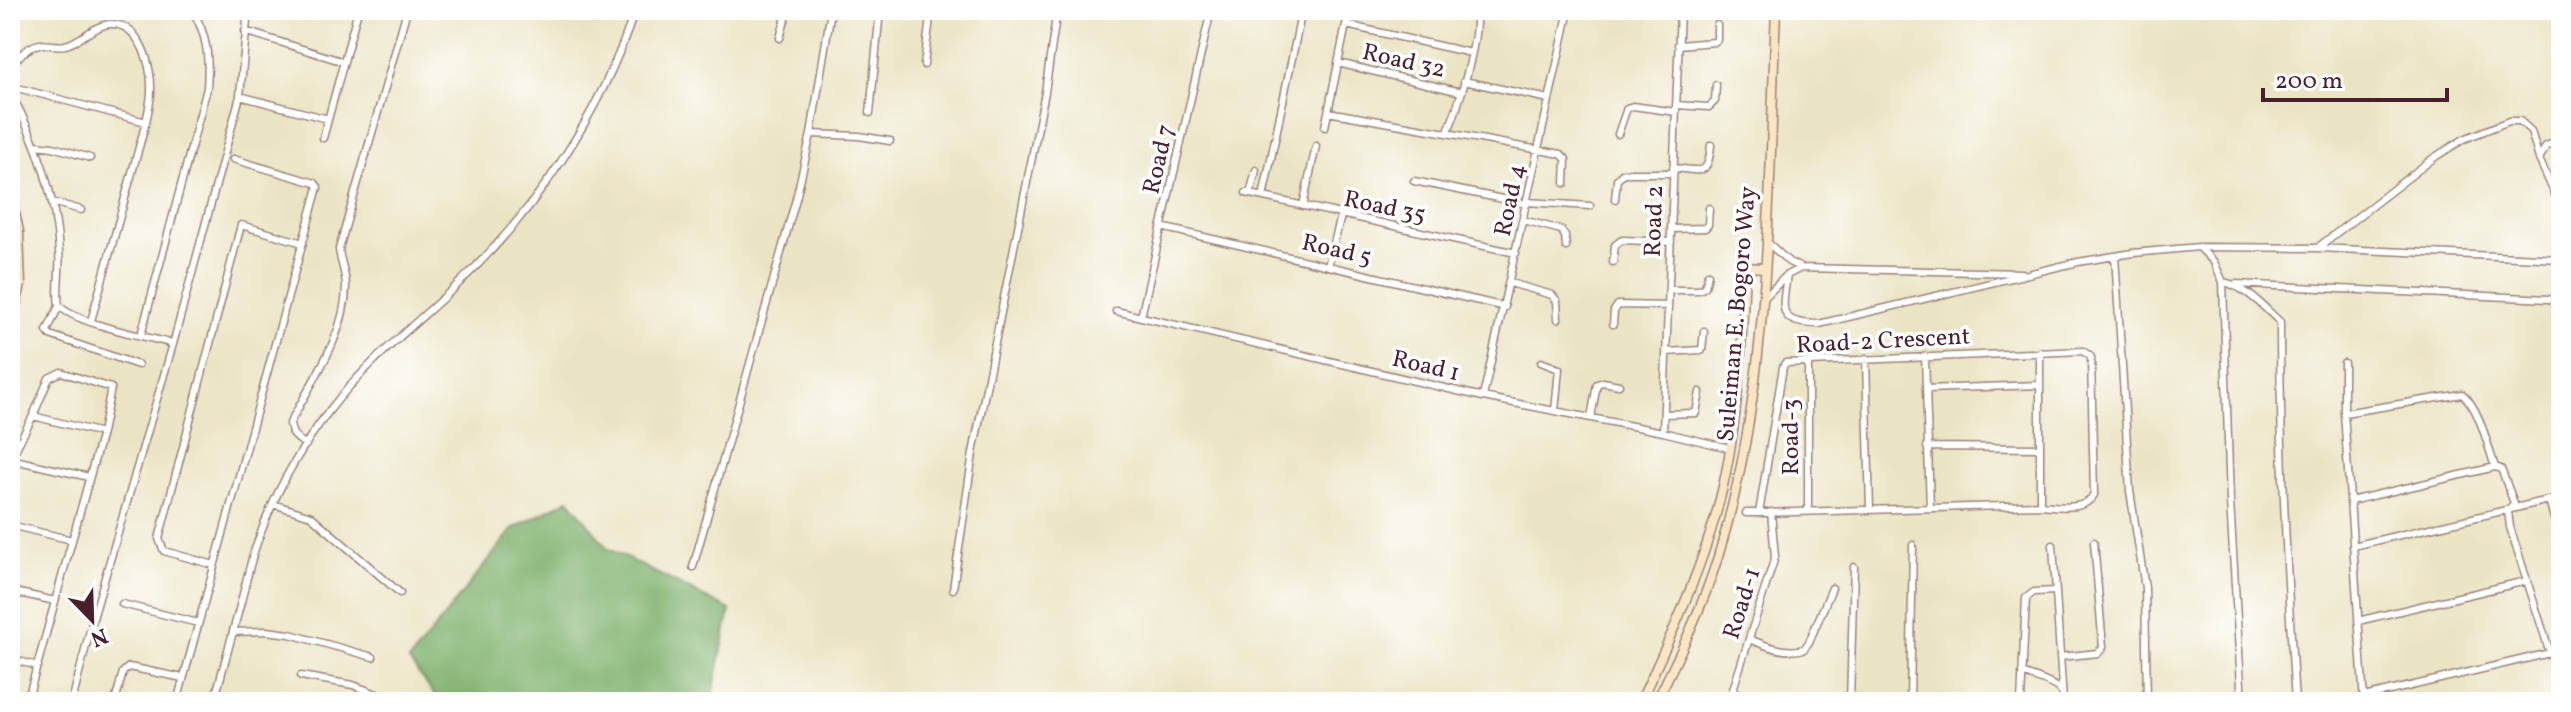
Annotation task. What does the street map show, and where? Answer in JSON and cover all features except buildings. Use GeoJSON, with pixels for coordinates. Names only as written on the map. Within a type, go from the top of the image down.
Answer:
{"type":"FeatureCollection","features":[{"type":"Feature","properties":{"kind":"main road","name":"Suleiman E. Bogoro Way"},"geometry":{"type":"LineString","coordinates":[[1656,702],[1696,618],[1728,522],[1749,418],[1766,240],[1776,10]]}},
{"type":"Feature","properties":{"kind":"main road"},"geometry":{"type":"LineString","coordinates":[[10,191],[19,231],[21,285],[10,329]]}},
{"type":"Feature","properties":{"kind":"main road","name":"Suleiman E. Bogoro Way"},"geometry":{"type":"LineString","coordinates":[[1640,702],[1682,614],[1715,520],[1729,448],[1741,352],[1745,267],[1764,268]]}},
{"type":"Feature","properties":{"kind":"street"},"geometry":{"type":"LineString","coordinates":[[10,16],[16,10]]}},
{"type":"Feature","properties":{"kind":"street"},"geometry":{"type":"LineString","coordinates":[[141,335],[207,88],[209,62],[206,41],[192,10]]}},
{"type":"Feature","properties":{"kind":"street"},"geometry":{"type":"LineString","coordinates":[[323,138],[358,10]]}},
{"type":"Feature","properties":{"kind":"street"},"geometry":{"type":"LineString","coordinates":[[306,445],[290,432],[290,423],[328,354],[341,317],[346,282],[339,249],[407,10]]}},
{"type":"Feature","properties":{"kind":"street"},"geometry":{"type":"LineString","coordinates":[[214,702],[257,544],[273,504],[306,445],[330,409],[356,381],[483,259],[540,194],[588,117],[611,71],[635,10]]}},
{"type":"Feature","properties":{"kind":"street"},"geometry":{"type":"LineString","coordinates":[[780,38],[788,10]]}},
{"type":"Feature","properties":{"kind":"street"},"geometry":{"type":"LineString","coordinates":[[693,567],[792,214],[811,134],[831,10]]}},
{"type":"Feature","properties":{"kind":"street"},"geometry":{"type":"LineString","coordinates":[[870,113],[880,10]]}},
{"type":"Feature","properties":{"kind":"street"},"geometry":{"type":"LineString","coordinates":[[893,10],[931,12],[924,65]]}},
{"type":"Feature","properties":{"kind":"street"},"geometry":{"type":"LineString","coordinates":[[953,589],[973,453],[1045,92],[1057,10]]}},
{"type":"Feature","properties":{"kind":"street","name":"Road 7"},"geometry":{"type":"LineString","coordinates":[[1141,317],[1211,10]]}},
{"type":"Feature","properties":{"kind":"street"},"geometry":{"type":"LineString","coordinates":[[1263,197],[1302,10]]}},
{"type":"Feature","properties":{"kind":"street"},"geometry":{"type":"LineString","coordinates":[[1325,127],[1349,10]]}},
{"type":"Feature","properties":{"kind":"street"},"geometry":{"type":"LineString","coordinates":[[1447,133],[1471,53],[1476,27],[1475,10]]}},
{"type":"Feature","properties":{"kind":"street","name":"Road 4"},"geometry":{"type":"LineString","coordinates":[[1483,397],[1569,10]]}},
{"type":"Feature","properties":{"kind":"street","name":"Road 2"},"geometry":{"type":"LineString","coordinates":[[1663,432],[1680,10]]}},
{"type":"Feature","properties":{"kind":"street"},"geometry":{"type":"LineString","coordinates":[[72,702],[240,96],[246,11]]}},
{"type":"Feature","properties":{"kind":"street"},"geometry":{"type":"LineString","coordinates":[[10,65],[33,46],[68,45],[84,33],[109,24],[124,28],[135,36],[147,58],[151,92],[146,122],[91,321]]}},
{"type":"Feature","properties":{"kind":"street"},"geometry":{"type":"LineString","coordinates":[[1346,25],[1471,53]]}},
{"type":"Feature","properties":{"kind":"street"},"geometry":{"type":"LineString","coordinates":[[1678,45],[1710,44],[1717,40],[1717,25]]}},
{"type":"Feature","properties":{"kind":"street"},"geometry":{"type":"LineString","coordinates":[[245,31],[344,62]]}},
{"type":"Feature","properties":{"kind":"street","name":"Road 32"},"geometry":{"type":"LineString","coordinates":[[1338,63],[1461,92]]}},
{"type":"Feature","properties":{"kind":"street"},"geometry":{"type":"LineString","coordinates":[[1464,81],[1549,99]]}},
{"type":"Feature","properties":{"kind":"street"},"geometry":{"type":"LineString","coordinates":[[1618,134],[1627,108],[1709,107],[1715,101],[1716,85]]}},
{"type":"Feature","properties":{"kind":"street"},"geometry":{"type":"LineString","coordinates":[[10,89],[146,122]]}},
{"type":"Feature","properties":{"kind":"street"},"geometry":{"type":"LineString","coordinates":[[10,89],[36,145],[52,202],[59,248],[59,306],[47,331],[50,335],[138,365]]}},
{"type":"Feature","properties":{"kind":"street"},"geometry":{"type":"LineString","coordinates":[[240,96],[328,119]]}},
{"type":"Feature","properties":{"kind":"street"},"geometry":{"type":"LineString","coordinates":[[1328,112],[1564,156],[1565,183]]}},
{"type":"Feature","properties":{"kind":"street"},"geometry":{"type":"LineString","coordinates":[[2317,248],[2435,157],[2464,139],[2509,121],[2520,121],[2531,131],[2539,159],[2561,208]]}},
{"type":"Feature","properties":{"kind":"street"},"geometry":{"type":"LineString","coordinates":[[811,134],[890,141]]}},
{"type":"Feature","properties":{"kind":"street"},"geometry":{"type":"LineString","coordinates":[[2539,159],[2546,146],[2561,140]]}},
{"type":"Feature","properties":{"kind":"street"},"geometry":{"type":"LineString","coordinates":[[36,145],[90,158]]}},
{"type":"Feature","properties":{"kind":"street"},"geometry":{"type":"LineString","coordinates":[[1615,199],[1617,179],[1623,173],[1702,170],[1709,164],[1711,145]]}},
{"type":"Feature","properties":{"kind":"street"},"geometry":{"type":"LineString","coordinates":[[1303,206],[1316,146]]}},
{"type":"Feature","properties":{"kind":"street"},"geometry":{"type":"LineString","coordinates":[[177,702],[318,187],[317,183],[233,159]]}},
{"type":"Feature","properties":{"kind":"street","name":"Road 35"},"geometry":{"type":"LineString","coordinates":[[1256,170],[1248,194],[1516,253]]}},
{"type":"Feature","properties":{"kind":"street"},"geometry":{"type":"LineString","coordinates":[[1414,181],[1527,203],[1590,206]]}},
{"type":"Feature","properties":{"kind":"street"},"geometry":{"type":"LineString","coordinates":[[52,202],[81,210]]}},
{"type":"Feature","properties":{"kind":"street"},"geometry":{"type":"LineString","coordinates":[[1671,229],[1705,228],[1709,208]]}},
{"type":"Feature","properties":{"kind":"street"},"geometry":{"type":"LineString","coordinates":[[1328,266],[1341,216]]}},
{"type":"Feature","properties":{"kind":"street"},"geometry":{"type":"LineString","coordinates":[[1523,220],[1561,230],[1566,247]]}},
{"type":"Feature","properties":{"kind":"street"},"geometry":{"type":"LineString","coordinates":[[214,565],[164,551],[159,539],[241,225],[303,243]]}},
{"type":"Feature","properties":{"kind":"street","name":"Road 5"},"geometry":{"type":"LineString","coordinates":[[1161,227],[1505,307]]}},
{"type":"Feature","properties":{"kind":"street"},"geometry":{"type":"LineString","coordinates":[[1613,262],[1615,245],[1622,240],[1671,242]]}},
{"type":"Feature","properties":{"kind":"street"},"geometry":{"type":"LineString","coordinates":[[1766,240],[1789,262],[1801,268],[2034,273]]}},
{"type":"Feature","properties":{"kind":"street"},"geometry":{"type":"LineString","coordinates":[[2199,247],[2214,262],[2227,283],[2259,302],[2280,322],[2284,490],[2295,702]]}},
{"type":"Feature","properties":{"kind":"street"},"geometry":{"type":"LineString","coordinates":[[1787,275],[1782,310],[1798,324],[1819,324],[2115,256],[2199,247],[2317,248],[2561,259]]}},
{"type":"Feature","properties":{"kind":"street"},"geometry":{"type":"LineString","coordinates":[[2115,256],[2130,491],[2145,588],[2147,702]]}},
{"type":"Feature","properties":{"kind":"street"},"geometry":{"type":"LineString","coordinates":[[1762,300],[1787,275],[1801,268]]}},
{"type":"Feature","properties":{"kind":"street"},"geometry":{"type":"LineString","coordinates":[[1669,290],[1699,290],[1705,287],[1708,274]]}},
{"type":"Feature","properties":{"kind":"street"},"geometry":{"type":"LineString","coordinates":[[1510,283],[1555,298],[1558,319]]}},
{"type":"Feature","properties":{"kind":"street"},"geometry":{"type":"LineString","coordinates":[[2227,283],[2549,299],[2555,301],[2561,322]]}},
{"type":"Feature","properties":{"kind":"street"},"geometry":{"type":"LineString","coordinates":[[2227,283],[2230,502],[2242,702]]}},
{"type":"Feature","properties":{"kind":"street"},"geometry":{"type":"LineString","coordinates":[[1613,324],[1618,305],[1668,306]]}},
{"type":"Feature","properties":{"kind":"street"},"geometry":{"type":"LineString","coordinates":[[59,306],[91,321],[173,344]]}},
{"type":"Feature","properties":{"kind":"street","name":"Road 1"},"geometry":{"type":"LineString","coordinates":[[1116,311],[1483,397],[1729,448]]}},
{"type":"Feature","properties":{"kind":"street"},"geometry":{"type":"LineString","coordinates":[[1666,352],[1702,350],[1704,331]]}},
{"type":"Feature","properties":{"kind":"street"},"geometry":{"type":"LineString","coordinates":[[1746,513],[2040,505],[2040,352]]}},
{"type":"Feature","properties":{"kind":"street","name":"Road-2 Crescent"},"geometry":{"type":"LineString","coordinates":[[1759,513],[1783,367],[1789,361],[2088,352],[2091,357],[2094,495],[2090,503],[2083,506],[2040,505]]}},
{"type":"Feature","properties":{"kind":"street"},"geometry":{"type":"LineString","coordinates":[[1925,356],[1930,508]]}},
{"type":"Feature","properties":{"kind":"street"},"geometry":{"type":"LineString","coordinates":[[1866,358],[1870,510]]}},
{"type":"Feature","properties":{"kind":"street"},"geometry":{"type":"LineString","coordinates":[[1541,362],[1559,369],[1555,411]]}},
{"type":"Feature","properties":{"kind":"street","name":"Road-3"},"geometry":{"type":"LineString","coordinates":[[1808,362],[1808,511]]}},
{"type":"Feature","properties":{"kind":"street"},"geometry":{"type":"LineString","coordinates":[[2344,363],[2344,413],[2364,700],[2550,653]]}},
{"type":"Feature","properties":{"kind":"street"},"geometry":{"type":"LineString","coordinates":[[27,702],[102,433],[111,388],[61,372],[49,378],[10,459],[89,477]]}},
{"type":"Feature","properties":{"kind":"street"},"geometry":{"type":"LineString","coordinates":[[1591,418],[1597,384],[1619,385]]}},
{"type":"Feature","properties":{"kind":"street"},"geometry":{"type":"LineString","coordinates":[[1926,389],[2040,385]]}},
{"type":"Feature","properties":{"kind":"street"},"geometry":{"type":"LineString","coordinates":[[1664,414],[1696,413],[1700,392]]}},
{"type":"Feature","properties":{"kind":"street"},"geometry":{"type":"LineString","coordinates":[[2344,413],[2462,394],[2474,408],[2495,467]]}},
{"type":"Feature","properties":{"kind":"street"},"geometry":{"type":"LineString","coordinates":[[33,416],[102,433]]}},
{"type":"Feature","properties":{"kind":"street"},"geometry":{"type":"LineString","coordinates":[[1927,447],[2040,448]]}},
{"type":"Feature","properties":{"kind":"street"},"geometry":{"type":"LineString","coordinates":[[2350,501],[2495,467],[2501,469],[2514,503],[2508,511],[2510,527],[2561,679]]}},
{"type":"Feature","properties":{"kind":"street"},"geometry":{"type":"LineString","coordinates":[[2353,546],[2549,500],[2561,544]]}},
{"type":"Feature","properties":{"kind":"street"},"geometry":{"type":"LineString","coordinates":[[273,504],[311,516],[400,593]]}},
{"type":"Feature","properties":{"kind":"street","name":"Road-1"},"geometry":{"type":"LineString","coordinates":[[1729,702],[1775,557],[1771,512]]}},
{"type":"Feature","properties":{"kind":"street"},"geometry":{"type":"LineString","coordinates":[[10,525],[72,540]]}},
{"type":"Feature","properties":{"kind":"street"},"geometry":{"type":"LineString","coordinates":[[2060,657],[2098,653],[2103,647],[2094,542]]}},
{"type":"Feature","properties":{"kind":"street"},"geometry":{"type":"LineString","coordinates":[[1910,702],[1913,545]]}},
{"type":"Feature","properties":{"kind":"street"},"geometry":{"type":"LineString","coordinates":[[2053,545],[2063,702]]}},
{"type":"Feature","properties":{"kind":"street"},"geometry":{"type":"LineString","coordinates":[[1850,702],[1854,567]]}},
{"type":"Feature","properties":{"kind":"street"},"geometry":{"type":"LineString","coordinates":[[2358,621],[2526,581]]}},
{"type":"Feature","properties":{"kind":"street"},"geometry":{"type":"LineString","coordinates":[[1749,639],[1771,648],[1804,649],[1832,588]]}},
{"type":"Feature","properties":{"kind":"street"},"geometry":{"type":"LineString","coordinates":[[10,591],[55,601]]}},
{"type":"Feature","properties":{"kind":"street"},"geometry":{"type":"LineString","coordinates":[[2021,702],[2026,598],[2034,592],[2056,591]]}},
{"type":"Feature","properties":{"kind":"street"},"geometry":{"type":"LineString","coordinates":[[122,604],[198,623]]}},
{"type":"Feature","properties":{"kind":"street"},"geometry":{"type":"LineString","coordinates":[[233,632],[290,634],[373,657]]}},
{"type":"Feature","properties":{"kind":"street"},"geometry":{"type":"LineString","coordinates":[[10,659],[38,666]]}},
{"type":"Feature","properties":{"kind":"street"},"geometry":{"type":"LineString","coordinates":[[115,702],[123,672],[129,667],[183,678]]}},
{"type":"Feature","properties":{"kind":"street"},"geometry":{"type":"LineString","coordinates":[[2022,673],[2047,680],[2062,692]]}},
{"type":"Feature","properties":{"kind":"street"},"geometry":{"type":"LineString","coordinates":[[301,676],[353,685],[392,702]]}},
{"type":"Feature","properties":{"kind":"green space"},"geometry":{"type":"Polygon","coordinates":[[[569,499],[608,549],[730,610],[711,702],[440,702],[409,661],[513,529],[569,499]]]}}]}
